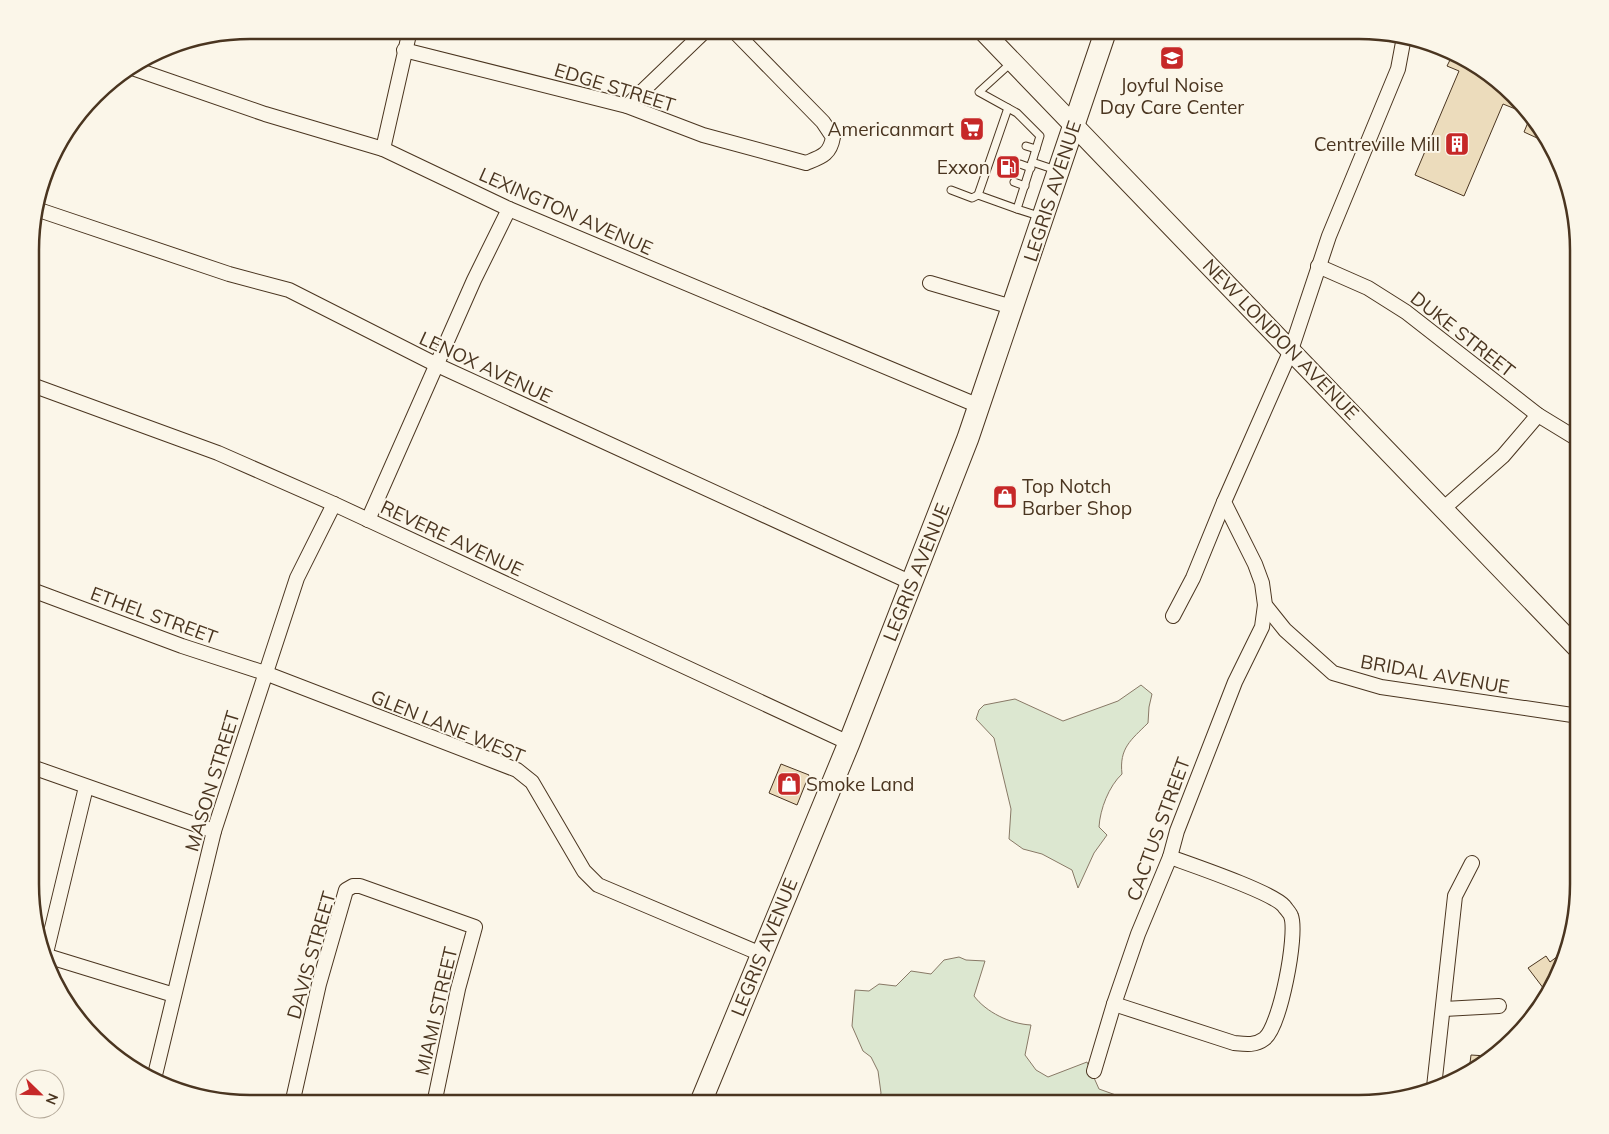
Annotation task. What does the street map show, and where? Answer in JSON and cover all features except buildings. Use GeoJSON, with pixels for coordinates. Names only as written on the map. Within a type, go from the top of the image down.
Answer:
{"type":"FeatureCollection","features":[{"type":"Feature","properties":{"kind":"main road","name":"NEW LONDON AVENUE"},"geometry":{"type":"LineString","coordinates":[[990,39],[1444,508],[1570,642]]}},
{"type":"Feature","properties":{"kind":"main road","name":"LEGRIS AVENUE"},"geometry":{"type":"LineString","coordinates":[[704,1095],[849,743],[979,406],[1103,39]]}},
{"type":"Feature","properties":{"kind":"street"},"geometry":{"type":"LineString","coordinates":[[383,149],[407,39]]}},
{"type":"Feature","properties":{"kind":"street"},"geometry":{"type":"LineString","coordinates":[[627,106],[697,39]]}},
{"type":"Feature","properties":{"kind":"street","name":"EDGE STREET"},"geometry":{"type":"LineString","coordinates":[[404,50],[627,106],[703,135],[806,163],[821,159],[831,148],[833,137],[823,122],[743,39]]}},
{"type":"Feature","properties":{"kind":"street"},"geometry":{"type":"LineString","coordinates":[[1173,616],[1193,578],[1224,502],[1291,350],[1318,266],[1398,69],[1403,44]]}},
{"type":"Feature","properties":{"kind":"street","name":"LEXINGTON AVENUE"},"geometry":{"type":"LineString","coordinates":[[139,70],[265,114],[383,149],[509,209],[979,406]]}},
{"type":"Feature","properties":{"kind":"street"},"geometry":{"type":"LineString","coordinates":[[368,520],[474,280],[509,209]]}},
{"type":"Feature","properties":{"kind":"street","name":"LENOX AVENUE"},"geometry":{"type":"LineString","coordinates":[[43,211],[229,274],[289,290],[437,365],[912,583]]}},
{"type":"Feature","properties":{"kind":"street","name":"DUKE STREET"},"geometry":{"type":"LineString","coordinates":[[1318,266],[1368,288],[1406,312],[1538,415],[1570,435]]}},
{"type":"Feature","properties":{"kind":"street"},"geometry":{"type":"LineString","coordinates":[[930,283],[1012,308]]}},
{"type":"Feature","properties":{"kind":"street","name":"REVERE AVENUE"},"geometry":{"type":"LineString","coordinates":[[39,388],[218,454],[334,504],[849,743]]}},
{"type":"Feature","properties":{"kind":"street"},"geometry":{"type":"LineString","coordinates":[[1444,508],[1503,456],[1538,415]]}},
{"type":"Feature","properties":{"kind":"street","name":"BRIDAL AVENUE"},"geometry":{"type":"LineString","coordinates":[[1224,502],[1255,564],[1262,583],[1265,605],[1284,630],[1312,656],[1340,676],[1381,687],[1570,715]]}},
{"type":"Feature","properties":{"kind":"street","name":"MASON STREET"},"geometry":{"type":"LineString","coordinates":[[156,1072],[214,831],[297,578],[334,504]]}},
{"type":"Feature","properties":{"kind":"street","name":"ETHEL STREET"},"geometry":{"type":"LineString","coordinates":[[39,593],[182,646],[265,673]]}},
{"type":"Feature","properties":{"kind":"street","name":"CACTUS STREET"},"geometry":{"type":"LineString","coordinates":[[1094,1071],[1138,934],[1170,857],[1180,823],[1228,700],[1262,627],[1265,605]]}},
{"type":"Feature","properties":{"kind":"street","name":"GLEN LANE WEST"},"geometry":{"type":"LineString","coordinates":[[265,673],[517,770],[532,782],[584,871],[598,885],[761,954]]}},
{"type":"Feature","properties":{"kind":"street"},"geometry":{"type":"LineString","coordinates":[[39,770],[214,831]]}},
{"type":"Feature","properties":{"kind":"street"},"geometry":{"type":"LineString","coordinates":[[48,946],[86,787]]}},
{"type":"Feature","properties":{"kind":"street"},"geometry":{"type":"LineString","coordinates":[[1114,1004],[1234,1043],[1248,1045],[1264,1040],[1274,1025],[1289,967],[1291,916],[1283,905],[1261,892],[1170,857]]}},
{"type":"Feature","properties":{"kind":"street"},"geometry":{"type":"LineString","coordinates":[[1435,1081],[1455,896],[1472,862]]}},
{"type":"Feature","properties":{"kind":"street","name":"DAVIS STREET"},"geometry":{"type":"LineString","coordinates":[[294,1095],[319,984],[346,890],[352,886],[360,886],[475,927]]}},
{"type":"Feature","properties":{"kind":"street","name":"MIAMI STREET"},"geometry":{"type":"LineString","coordinates":[[436,1095],[458,989],[475,927]]}},
{"type":"Feature","properties":{"kind":"street"},"geometry":{"type":"LineString","coordinates":[[52,957],[174,995]]}},
{"type":"Feature","properties":{"kind":"street"},"geometry":{"type":"LineString","coordinates":[[1444,1009],[1499,1006]]}},
{"type":"Feature","properties":{"kind":"lane"},"geometry":{"type":"LineString","coordinates":[[1012,62],[979,92],[1017,113],[1040,136],[1017,209]]}},
{"type":"Feature","properties":{"kind":"lane"},"geometry":{"type":"LineString","coordinates":[[951,190],[972,198],[978,195],[1008,108]]}},
{"type":"Feature","properties":{"kind":"lane"},"geometry":{"type":"LineString","coordinates":[[998,136],[1006,139]]}},
{"type":"Feature","properties":{"kind":"lane"},"geometry":{"type":"LineString","coordinates":[[1026,146],[1036,149]]}},
{"type":"Feature","properties":{"kind":"lane"},"geometry":{"type":"LineString","coordinates":[[992,154],[1000,157]]}},
{"type":"Feature","properties":{"kind":"lane"},"geometry":{"type":"LineString","coordinates":[[1020,164],[1058,171]]}},
{"type":"Feature","properties":{"kind":"lane"},"geometry":{"type":"LineString","coordinates":[[986,172],[994,175]]}},
{"type":"Feature","properties":{"kind":"lane"},"geometry":{"type":"LineString","coordinates":[[1014,182],[1025,186]]}},
{"type":"Feature","properties":{"kind":"lane"},"geometry":{"type":"LineString","coordinates":[[978,195],[1043,218]]}},
{"type":"Feature","properties":{"kind":"green space"},"geometry":{"type":"Polygon","coordinates":[[[1141,685],[1152,694],[1148,723],[1124,751],[1122,774],[1109,791],[1101,813],[1099,827],[1107,835],[1094,853],[1078,888],[1072,870],[1042,854],[1023,849],[1009,839],[1011,809],[994,738],[976,719],[979,710],[984,705],[1015,699],[1063,721],[1118,701],[1141,685]]]}},
{"type":"Feature","properties":{"kind":"green space"},"geometry":{"type":"Polygon","coordinates":[[[959,957],[966,960],[985,961],[974,996],[985,1007],[999,1016],[1007,1020],[1031,1025],[1025,1055],[1036,1070],[1048,1077],[1087,1062],[1099,1089],[1116,1095],[880,1095],[878,1071],[871,1057],[863,1051],[852,1026],[855,990],[869,991],[879,984],[896,986],[911,971],[931,974],[944,960],[959,957]]]}},
{"type":"Feature","properties":{"kind":"place","name":"Joyful Noise Day Care Center"},"geometry":{"type":"Point","coordinates":[1172,58]}},
{"type":"Feature","properties":{"kind":"place","name":"Americanmart"},"geometry":{"type":"Point","coordinates":[972,129]}},
{"type":"Feature","properties":{"kind":"place","name":"Centreville Mill"},"geometry":{"type":"Point","coordinates":[1457,144]}},
{"type":"Feature","properties":{"kind":"place","name":"Exxon"},"geometry":{"type":"Point","coordinates":[1008,167]}},
{"type":"Feature","properties":{"kind":"place","name":"Top Notch Barber Shop"},"geometry":{"type":"Point","coordinates":[1005,497]}},
{"type":"Feature","properties":{"kind":"place","name":"Smoke Land"},"geometry":{"type":"Point","coordinates":[789,784]}}]}
